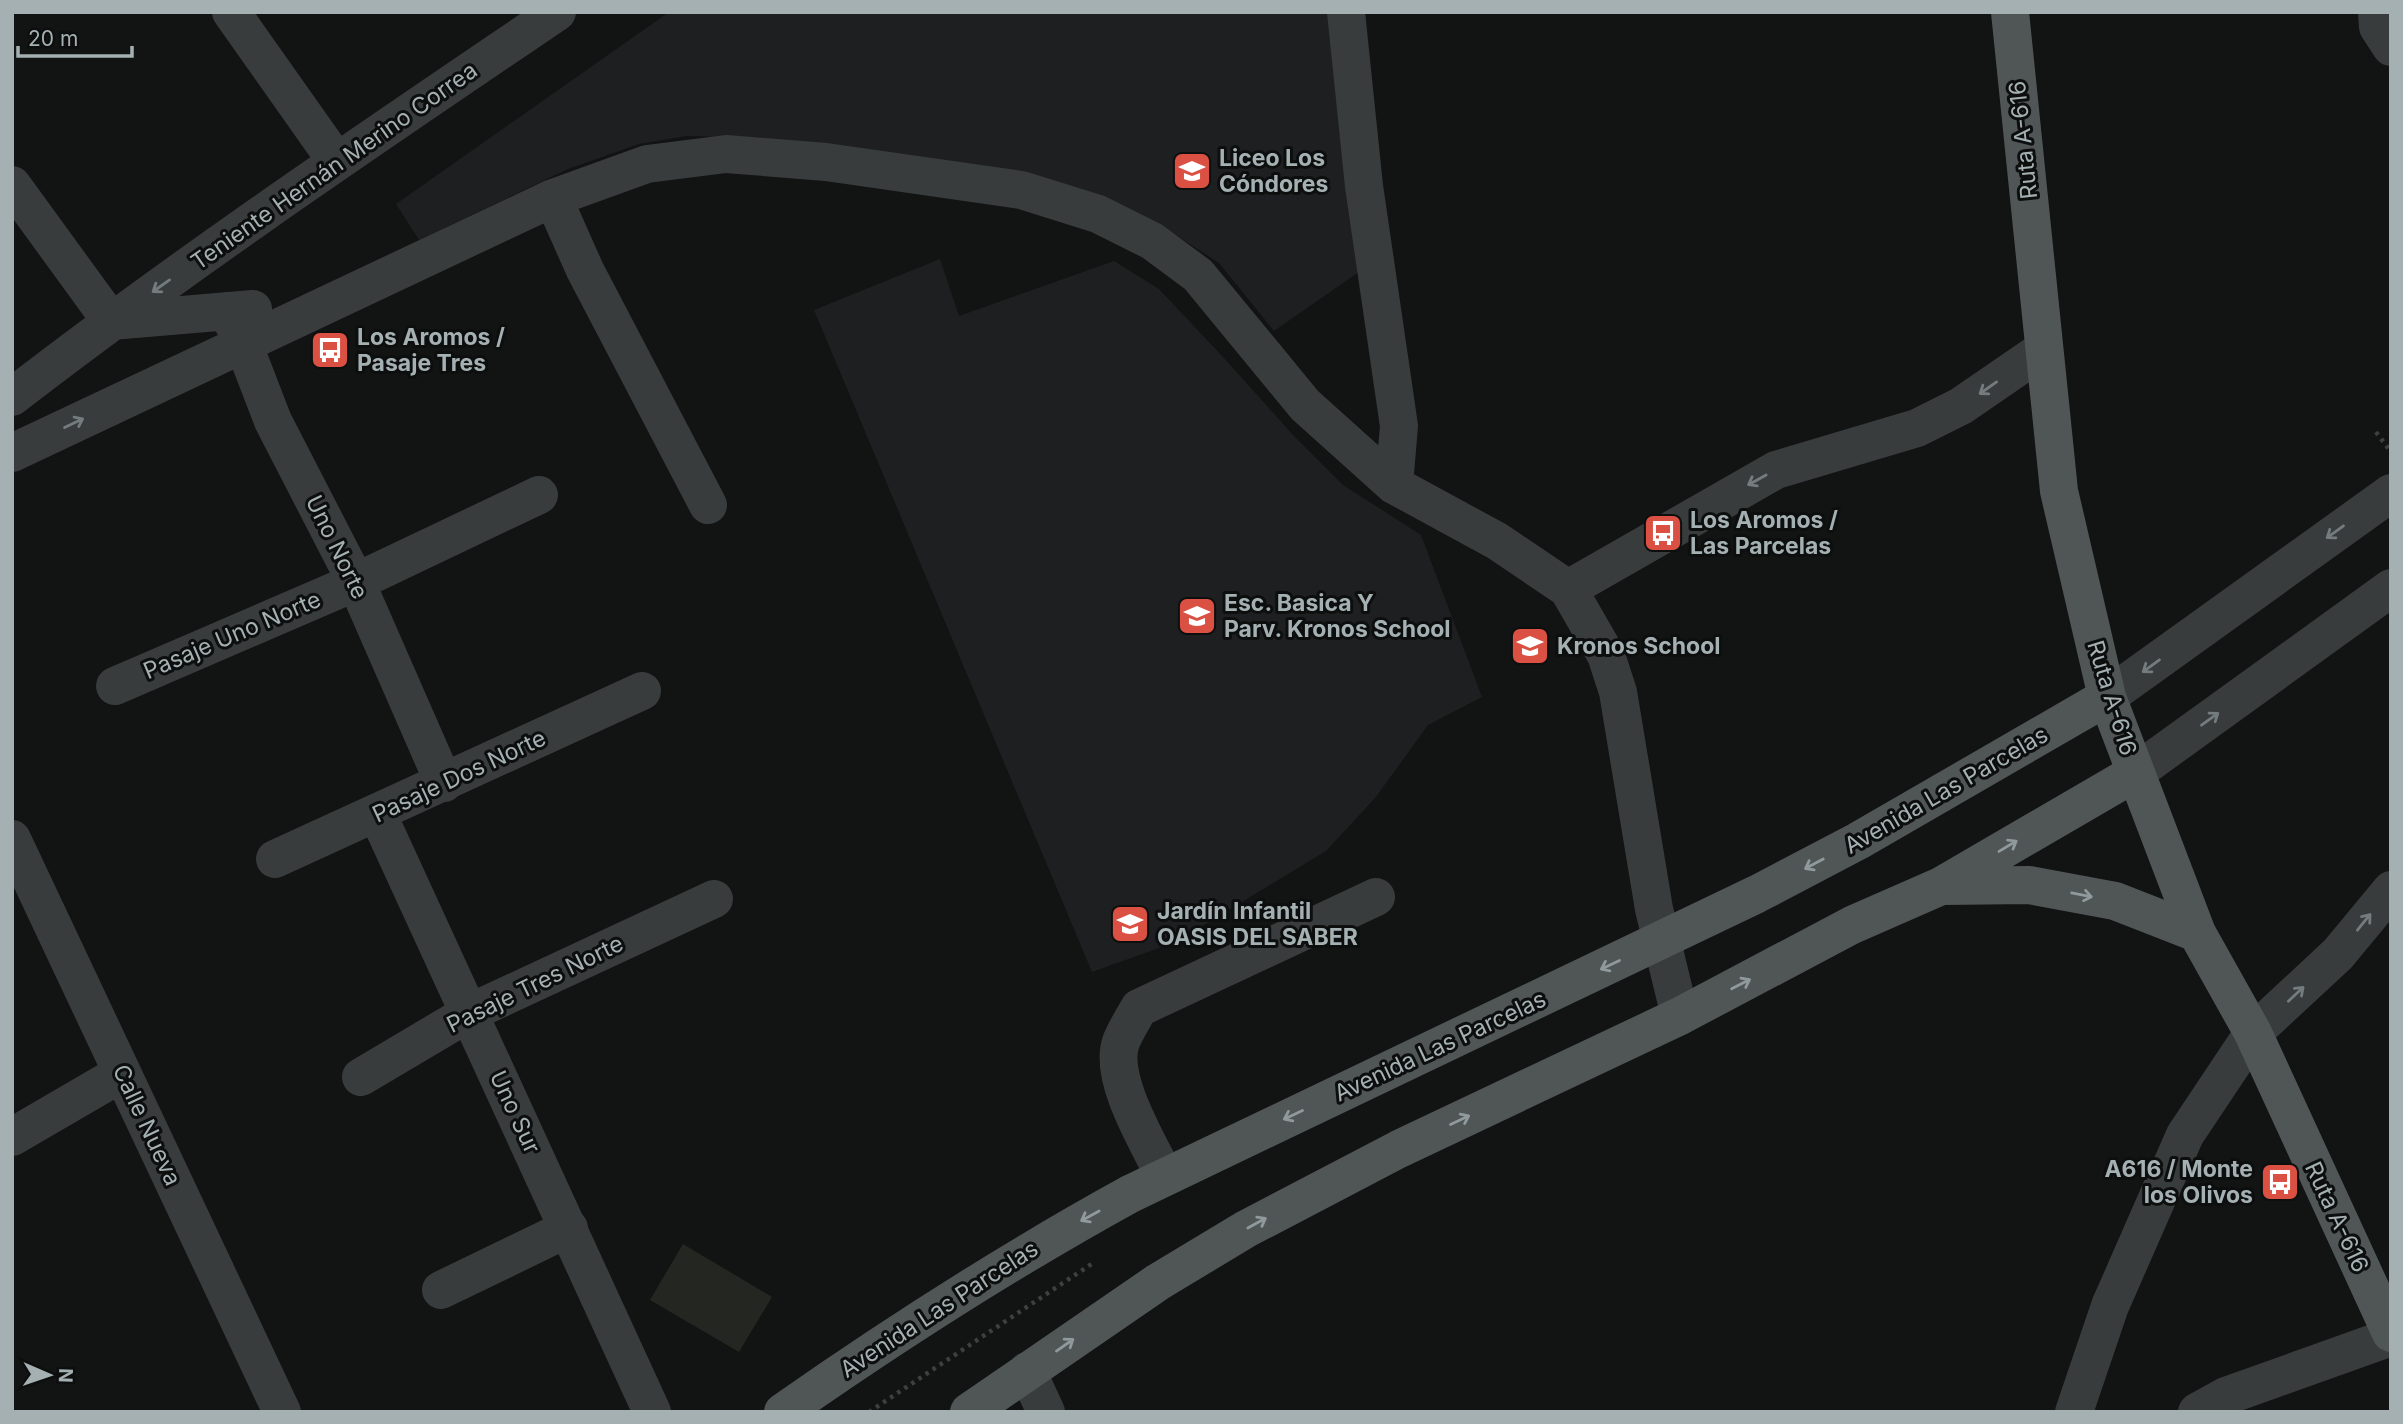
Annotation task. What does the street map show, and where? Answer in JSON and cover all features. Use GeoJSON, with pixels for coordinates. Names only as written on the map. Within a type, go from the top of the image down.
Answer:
{"type":"FeatureCollection","features":[{"type":"Feature","properties":{"kind":"main road","name":"Ruta A-616"},"geometry":{"type":"LineString","coordinates":[[2010,12],[2059,491],[2107,697],[2197,933],[2253,1033],[2391,1335]]}},
{"type":"Feature","properties":{"kind":"main road","name":"Avenida Las Parcelas"},"geometry":{"type":"LineString","coordinates":[[783,1412],[964,1290],[1055,1236],[1165,1177],[1661,942],[1858,841],[2107,697]]}},
{"type":"Feature","properties":{"kind":"main road"},"geometry":{"type":"LineString","coordinates":[[969,1412],[1158,1282],[1300,1199],[1680,1016],[1852,925],[1941,886],[2135,773]]}},
{"type":"Feature","properties":{"kind":"main road"},"geometry":{"type":"LineString","coordinates":[[1941,886],[2029,885],[2115,901],[2197,933]]}},
{"type":"Feature","properties":{"kind":"street"},"geometry":{"type":"LineString","coordinates":[[231,12],[337,162]]}},
{"type":"Feature","properties":{"kind":"street","name":"Teniente Hernán Merino Correa"},"geometry":{"type":"LineString","coordinates":[[12,397],[111,321],[557,12]]}},
{"type":"Feature","properties":{"kind":"street"},"geometry":{"type":"LineString","coordinates":[[1346,12],[1364,186],[1399,426],[1394,485]]}},
{"type":"Feature","properties":{"kind":"street"},"geometry":{"type":"LineString","coordinates":[[2377,12],[2378,27],[2391,47]]}},
{"type":"Feature","properties":{"kind":"street"},"geometry":{"type":"LineString","coordinates":[[12,453],[235,327],[332,302],[553,198],[647,164],[726,154],[825,162],[1021,190],[1098,214],[1152,241],[1198,275],[1305,405],[1394,485],[1497,541],[1568,589],[1606,655],[1618,692],[1661,942],[1680,1016]]}},
{"type":"Feature","properties":{"kind":"street"},"geometry":{"type":"LineString","coordinates":[[12,185],[111,321],[235,327]]}},
{"type":"Feature","properties":{"kind":"street"},"geometry":{"type":"LineString","coordinates":[[553,198],[585,270],[708,505]]}},
{"type":"Feature","properties":{"kind":"street","name":"Uno Norte"},"geometry":{"type":"LineString","coordinates":[[235,327],[274,421],[356,582],[444,783]]}},
{"type":"Feature","properties":{"kind":"street"},"geometry":{"type":"LineString","coordinates":[[1568,589],[1776,470],[1917,428],[1961,406],[2044,349]]}},
{"type":"Feature","properties":{"kind":"street"},"geometry":{"type":"LineString","coordinates":[[2107,697],[2391,492]]}},
{"type":"Feature","properties":{"kind":"street","name":"Pasaje Uno Norte"},"geometry":{"type":"LineString","coordinates":[[114,686],[356,582],[539,495]]}},
{"type":"Feature","properties":{"kind":"street"},"geometry":{"type":"LineString","coordinates":[[2135,773],[2391,588]]}},
{"type":"Feature","properties":{"kind":"street","name":"Pasaje Dos Norte"},"geometry":{"type":"LineString","coordinates":[[275,859],[642,691]]}},
{"type":"Feature","properties":{"kind":"street","name":"Uno Sur"},"geometry":{"type":"LineString","coordinates":[[377,813],[652,1412]]}},
{"type":"Feature","properties":{"kind":"street","name":"Calle Nueva"},"geometry":{"type":"LineString","coordinates":[[12,839],[27,910],[122,1073],[282,1412]]}},
{"type":"Feature","properties":{"kind":"street"},"geometry":{"type":"LineString","coordinates":[[2074,1412],[2110,1307],[2185,1135],[2253,1033],[2338,954],[2391,890]]}},
{"type":"Feature","properties":{"kind":"street"},"geometry":{"type":"LineString","coordinates":[[1165,1177],[1128,1099],[1117,1066],[1120,1044],[1139,1008],[1376,897]]}},
{"type":"Feature","properties":{"kind":"street","name":"Pasaje Tres Norte"},"geometry":{"type":"LineString","coordinates":[[361,1077],[469,1013],[714,899]]}},
{"type":"Feature","properties":{"kind":"street"},"geometry":{"type":"LineString","coordinates":[[12,1137],[122,1073]]}},
{"type":"Feature","properties":{"kind":"street"},"geometry":{"type":"LineString","coordinates":[[441,1290],[569,1228]]}},
{"type":"Feature","properties":{"kind":"street"},"geometry":{"type":"LineString","coordinates":[[2197,1412],[2226,1396],[2391,1335]]}},
{"type":"Feature","properties":{"kind":"street"},"geometry":{"type":"LineString","coordinates":[[1027,1371],[1046,1412]]}},
{"type":"Feature","properties":{"kind":"path"},"geometry":{"type":"LineString","coordinates":[[2376,432],[2391,452]]}},
{"type":"Feature","properties":{"kind":"shaded area","name":"Liceo Los Cóndores"},"geometry":{"type":"Polygon","coordinates":[[[669,12],[1356,12],[1379,258],[1274,331],[1219,263],[1157,223],[760,138],[687,136],[639,144],[568,169],[419,240],[396,204],[669,12]]]}},
{"type":"Feature","properties":{"kind":"shaded area","name":"Esc. Basica Y Parv. Kronos School"},"geometry":{"type":"Polygon","coordinates":[[[940,259],[959,316],[1114,261],[1159,289],[1294,436],[1343,485],[1421,535],[1482,697],[1428,725],[1376,797],[1326,851],[1176,942],[1092,972],[814,310],[940,259]]]}},
{"type":"Feature","properties":{"kind":"shaded area"},"geometry":{"type":"Polygon","coordinates":[[[683,1244],[772,1297],[739,1352],[650,1300],[683,1244]]]}},
{"type":"Feature","properties":{"kind":"place","name":"Liceo Los Cóndores"},"geometry":{"type":"Point","coordinates":[1192,171]}},
{"type":"Feature","properties":{"kind":"place","name":"Los Aromos / Pasaje Tres"},"geometry":{"type":"Point","coordinates":[330,350]}},
{"type":"Feature","properties":{"kind":"place","name":"Los Aromos / Las Parcelas"},"geometry":{"type":"Point","coordinates":[1663,533]}},
{"type":"Feature","properties":{"kind":"place","name":"Esc. Basica Y Parv. Kronos School"},"geometry":{"type":"Point","coordinates":[1197,616]}},
{"type":"Feature","properties":{"kind":"place","name":"Kronos School"},"geometry":{"type":"Point","coordinates":[1530,646]}},
{"type":"Feature","properties":{"kind":"place","name":"Jardín Infantil OASIS DEL SABER"},"geometry":{"type":"Point","coordinates":[1130,924]}},
{"type":"Feature","properties":{"kind":"place","name":"A616 / Monte los Olivos"},"geometry":{"type":"Point","coordinates":[2280,1182]}}]}
